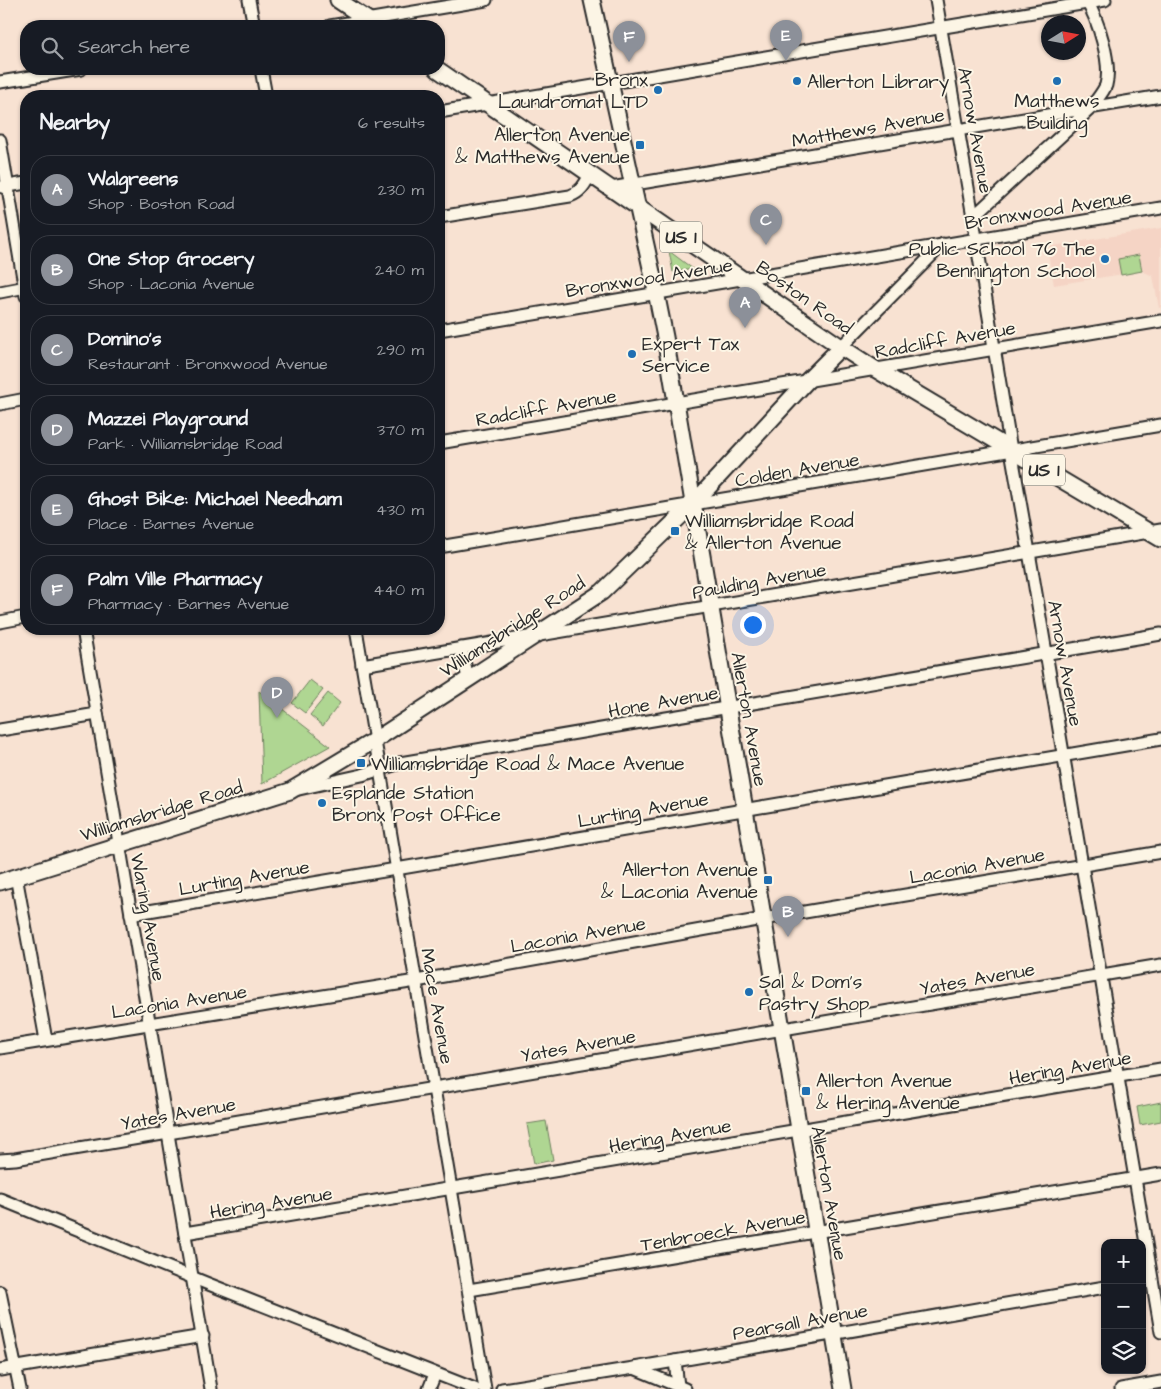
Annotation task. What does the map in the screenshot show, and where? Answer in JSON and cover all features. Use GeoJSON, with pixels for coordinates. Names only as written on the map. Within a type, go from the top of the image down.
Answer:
{"type":"FeatureCollection","features":[{"type":"Feature","properties":{"kind":"main road"},"geometry":{"type":"LineString","coordinates":[[338,0],[368,20]]}},
{"type":"Feature","properties":{"kind":"main road","name":"Allerton Avenue"},"geometry":{"type":"LineString","coordinates":[[592,0],[657,293],[843,1389]]}},
{"type":"Feature","properties":{"kind":"main road","name":"Boston Road"},"geometry":{"type":"LineString","coordinates":[[445,74],[875,369],[1157,534]]}},
{"type":"Feature","properties":{"kind":"main road","name":"Williamsbridge Road"},"geometry":{"type":"LineString","coordinates":[[0,882],[290,791],[375,740],[602,592],[693,504],[841,347]]}},
{"type":"Feature","properties":{"kind":"street"},"geometry":{"type":"LineString","coordinates":[[249,0],[253,20]]}},
{"type":"Feature","properties":{"kind":"street"},"geometry":{"type":"LineString","coordinates":[[387,20],[486,0]]}},
{"type":"Feature","properties":{"kind":"street","name":"Arnow Avenue"},"geometry":{"type":"LineString","coordinates":[[936,0],[1161,1332]]}},
{"type":"Feature","properties":{"kind":"street"},"geometry":{"type":"LineString","coordinates":[[445,111],[940,28],[1087,1],[1105,0]]}},
{"type":"Feature","properties":{"kind":"street"},"geometry":{"type":"LineString","coordinates":[[973,217],[1091,108],[1105,87],[1108,69],[1099,30],[1087,1]]}},
{"type":"Feature","properties":{"kind":"street"},"geometry":{"type":"LineString","coordinates":[[0,82],[44,75]]}},
{"type":"Feature","properties":{"kind":"street"},"geometry":{"type":"LineString","coordinates":[[262,75],[265,90]]}},
{"type":"Feature","properties":{"kind":"street","name":"Matthews Avenue"},"geometry":{"type":"LineString","coordinates":[[611,188],[1161,96]]}},
{"type":"Feature","properties":{"kind":"street"},"geometry":{"type":"LineString","coordinates":[[0,140],[4,186],[20,262]]}},
{"type":"Feature","properties":{"kind":"street"},"geometry":{"type":"LineString","coordinates":[[445,216],[570,196],[581,190],[590,175]]}},
{"type":"Feature","properties":{"kind":"street"},"geometry":{"type":"LineString","coordinates":[[4,186],[20,184]]}},
{"type":"Feature","properties":{"kind":"street","name":"Bronxwood Avenue"},"geometry":{"type":"LineString","coordinates":[[445,329],[1161,208]]}},
{"type":"Feature","properties":{"kind":"street","name":"Williamsbridge Road"},"geometry":{"type":"LineString","coordinates":[[841,347],[943,244]]}},
{"type":"Feature","properties":{"kind":"street"},"geometry":{"type":"LineString","coordinates":[[0,292],[20,290]]}},
{"type":"Feature","properties":{"kind":"street","name":"Radcliff Avenue"},"geometry":{"type":"LineString","coordinates":[[445,442],[1161,321]]}},
{"type":"Feature","properties":{"kind":"street"},"geometry":{"type":"LineString","coordinates":[[0,404],[20,400]]}},
{"type":"Feature","properties":{"kind":"street","name":"Colden Avenue"},"geometry":{"type":"LineString","coordinates":[[445,546],[1161,425]]}},
{"type":"Feature","properties":{"kind":"street","name":"Paulding Avenue"},"geometry":{"type":"LineString","coordinates":[[362,665],[1029,552],[1157,534]]}},
{"type":"Feature","properties":{"kind":"street"},"geometry":{"type":"LineString","coordinates":[[0,622],[20,618]]}},
{"type":"Feature","properties":{"kind":"street","name":"Hone Avenue"},"geometry":{"type":"LineString","coordinates":[[290,791],[410,762],[1161,634]]}},
{"type":"Feature","properties":{"kind":"street","name":"Waring Avenue"},"geometry":{"type":"LineString","coordinates":[[83,635],[211,1389]]}},
{"type":"Feature","properties":{"kind":"street","name":"Mace Avenue"},"geometry":{"type":"LineString","coordinates":[[357,635],[485,1389]]}},
{"type":"Feature","properties":{"kind":"street"},"geometry":{"type":"LineString","coordinates":[[461,648],[468,678]]}},
{"type":"Feature","properties":{"kind":"street"},"geometry":{"type":"LineString","coordinates":[[0,730],[97,714]]}},
{"type":"Feature","properties":{"kind":"street","name":"Lurting Avenue"},"geometry":{"type":"LineString","coordinates":[[131,914],[1161,739]]}},
{"type":"Feature","properties":{"kind":"street","name":"Laconia Avenue"},"geometry":{"type":"LineString","coordinates":[[0,1048],[416,981],[763,919],[1161,852]]}},
{"type":"Feature","properties":{"kind":"street"},"geometry":{"type":"LineString","coordinates":[[16,876],[46,1040]]}},
{"type":"Feature","properties":{"kind":"street","name":"Yates Avenue"},"geometry":{"type":"LineString","coordinates":[[0,1160],[1161,965]]}},
{"type":"Feature","properties":{"kind":"street","name":"Hering Avenue"},"geometry":{"type":"LineString","coordinates":[[185,1233],[451,1190],[1161,1069]]}},
{"type":"Feature","properties":{"kind":"street","name":"Tenbroeck Avenue"},"geometry":{"type":"LineString","coordinates":[[469,1290],[1161,1174]]}},
{"type":"Feature","properties":{"kind":"street"},"geometry":{"type":"LineString","coordinates":[[0,1199],[475,1389]]}},
{"type":"Feature","properties":{"kind":"street","name":"Pearsall Avenue"},"geometry":{"type":"LineString","coordinates":[[502,1389],[1101,1288]]}},
{"type":"Feature","properties":{"kind":"street"},"geometry":{"type":"LineString","coordinates":[[0,1292],[20,1389]]}},
{"type":"Feature","properties":{"kind":"street"},"geometry":{"type":"LineString","coordinates":[[0,1370],[203,1336]]}},
{"type":"Feature","properties":{"kind":"street"},"geometry":{"type":"LineString","coordinates":[[675,1361],[681,1388]]}},
{"type":"Feature","properties":{"kind":"street"},"geometry":{"type":"LineString","coordinates":[[634,1368],[681,1388]]}},
{"type":"Feature","properties":{"kind":"street"},"geometry":{"type":"LineString","coordinates":[[430,1389],[435,1374]]}},
{"type":"Feature","properties":{"kind":"street"},"geometry":{"type":"LineString","coordinates":[[1122,1389],[1161,1382]]}},
{"type":"Feature","properties":{"kind":"shaded area","name":"Public School 76 The Bennington School"},"geometry":{"type":"Polygon","coordinates":[[[1161,228],[1161,307],[1159,308],[1153,276],[1142,271],[1054,285],[1047,247],[1161,228]]]}},
{"type":"Feature","properties":{"kind":"green space"},"geometry":{"type":"Polygon","coordinates":[[[669,251],[693,269],[673,272],[669,251]]]}},
{"type":"Feature","properties":{"kind":"green space"},"geometry":{"type":"Polygon","coordinates":[[[1139,255],[1142,271],[1121,275],[1118,259],[1139,255]]]}},
{"type":"Feature","properties":{"kind":"green space"},"geometry":{"type":"Polygon","coordinates":[[[310,680],[323,690],[305,713],[292,703],[310,680]]]}},
{"type":"Feature","properties":{"kind":"green space"},"geometry":{"type":"Polygon","coordinates":[[[259,691],[330,746],[262,784],[259,691]]]}},
{"type":"Feature","properties":{"kind":"green space"},"geometry":{"type":"Polygon","coordinates":[[[328,693],[340,703],[323,726],[310,715],[328,693]]]}},
{"type":"Feature","properties":{"kind":"green space"},"geometry":{"type":"Polygon","coordinates":[[[1161,1102],[1161,1121],[1140,1125],[1137,1107],[1161,1102]]]}},
{"type":"Feature","properties":{"kind":"green space"},"geometry":{"type":"Polygon","coordinates":[[[546,1121],[553,1160],[534,1164],[527,1124],[546,1121]]]}},
{"type":"Feature","properties":{"kind":"place","name":"Ghost Bike: Michael Needham"},"geometry":{"type":"Point","coordinates":[786,61]}},
{"type":"Feature","properties":{"kind":"place","name":"Palm Ville Pharmacy"},"geometry":{"type":"Point","coordinates":[629,62]}},
{"type":"Feature","properties":{"kind":"place","name":"Allerton Library"},"geometry":{"type":"Point","coordinates":[797,81]}},
{"type":"Feature","properties":{"kind":"place","name":"Matthews Building"},"geometry":{"type":"Point","coordinates":[1057,81]}},
{"type":"Feature","properties":{"kind":"place","name":"Bronx Laundromat LTD"},"geometry":{"type":"Point","coordinates":[658,90]}},
{"type":"Feature","properties":{"kind":"place","name":"Allerton Avenue & Matthews Avenue"},"geometry":{"type":"Point","coordinates":[640,145]}},
{"type":"Feature","properties":{"kind":"place","name":"Domino's"},"geometry":{"type":"Point","coordinates":[766,245]}},
{"type":"Feature","properties":{"kind":"place","name":"Public School 76 The Bennington School"},"geometry":{"type":"Point","coordinates":[1105,259]}},
{"type":"Feature","properties":{"kind":"place","name":"Walgreens"},"geometry":{"type":"Point","coordinates":[745,328]}},
{"type":"Feature","properties":{"kind":"place","name":"Expert Tax Service"},"geometry":{"type":"Point","coordinates":[632,354]}},
{"type":"Feature","properties":{"kind":"place","name":"Williamsbridge Road & Allerton Avenue"},"geometry":{"type":"Point","coordinates":[675,531]}},
{"type":"Feature","properties":{"kind":"place","name":"Mazzei Playground"},"geometry":{"type":"Point","coordinates":[277,718]}},
{"type":"Feature","properties":{"kind":"place","name":"Williamsbridge Road & Mace Avenue"},"geometry":{"type":"Point","coordinates":[361,763]}},
{"type":"Feature","properties":{"kind":"place","name":"Esplande Station Bronx Post Office"},"geometry":{"type":"Point","coordinates":[322,803]}},
{"type":"Feature","properties":{"kind":"place","name":"Allerton Avenue & Laconia Avenue"},"geometry":{"type":"Point","coordinates":[768,880]}},
{"type":"Feature","properties":{"kind":"place","name":"One Stop Grocery"},"geometry":{"type":"Point","coordinates":[788,937]}},
{"type":"Feature","properties":{"kind":"place","name":"Sal & Dom's Pastry Shop"},"geometry":{"type":"Point","coordinates":[749,992]}},
{"type":"Feature","properties":{"kind":"place","name":"Allerton Avenue & Hering Avenue"},"geometry":{"type":"Point","coordinates":[806,1091]}}]}
